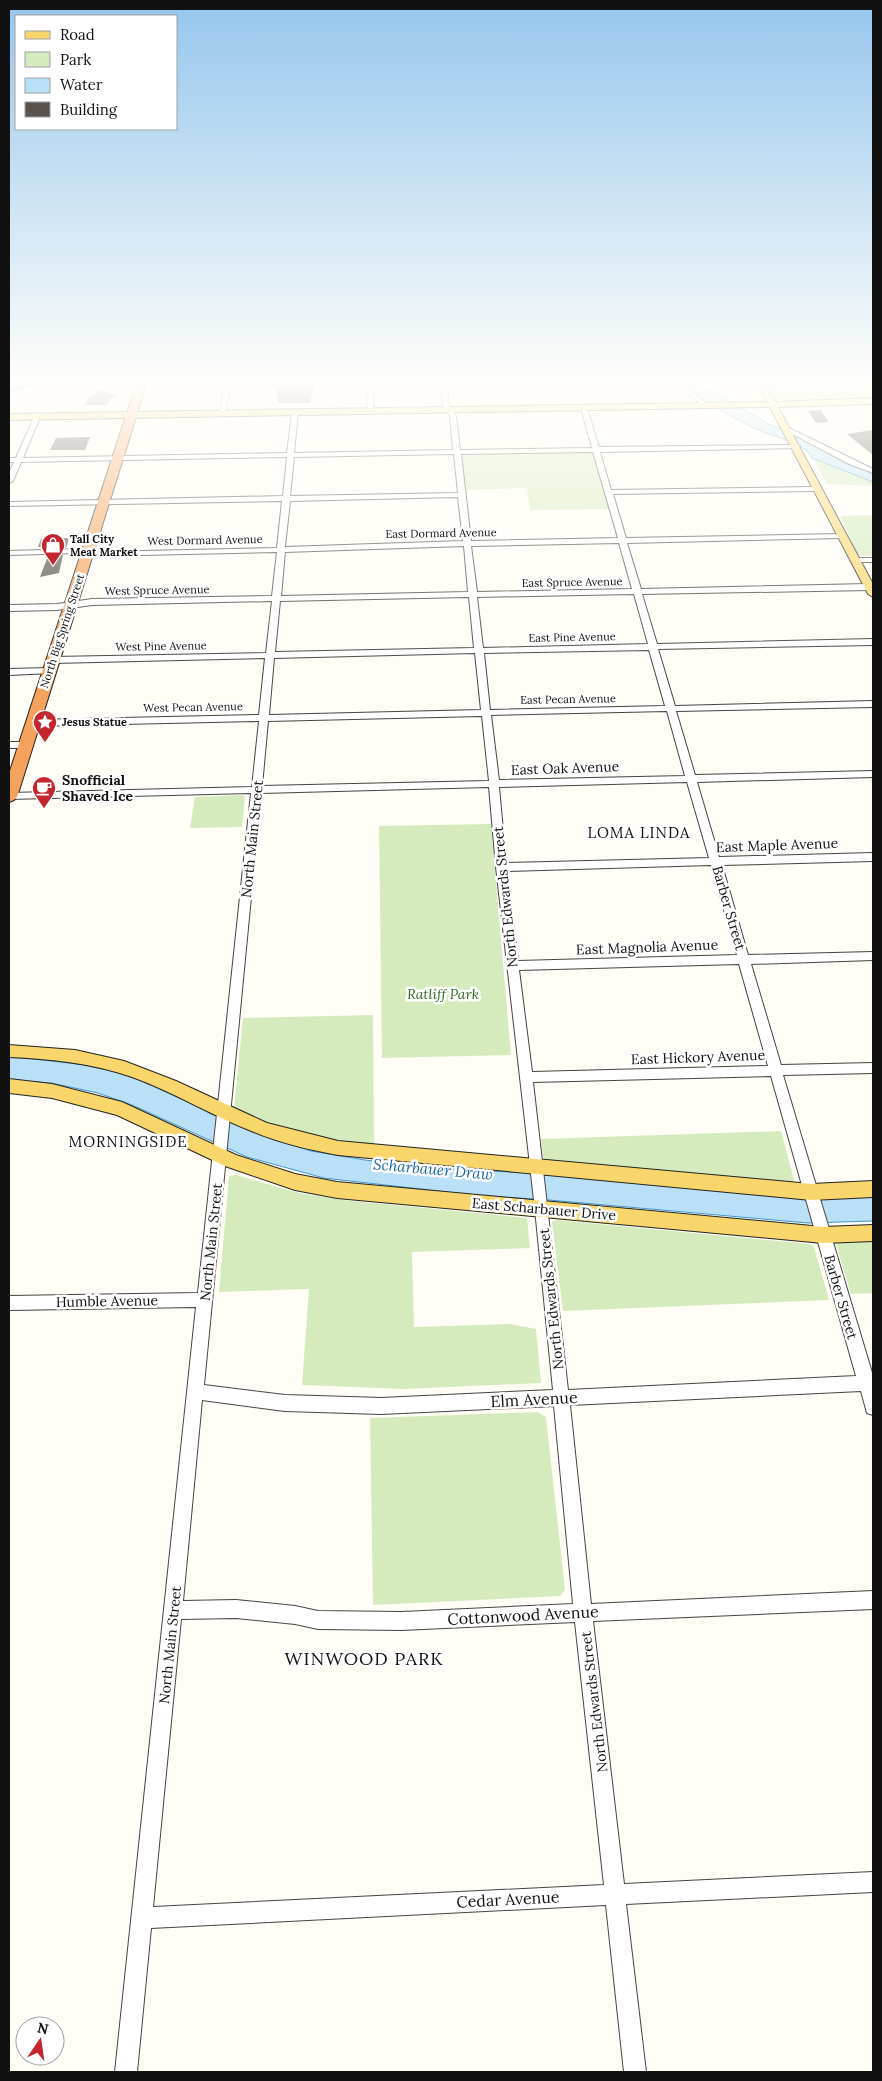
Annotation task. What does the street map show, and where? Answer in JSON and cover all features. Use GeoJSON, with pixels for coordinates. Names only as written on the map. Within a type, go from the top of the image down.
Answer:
{"type":"FeatureCollection","features":[{"type":"Feature","properties":{"kind":"highway","name":"North Big Spring Street"},"geometry":{"type":"LineString","coordinates":[[9,797],[112,476]]}},
{"type":"Feature","properties":{"kind":"main road"},"geometry":{"type":"LineString","coordinates":[[810,476],[871,591]]}},
{"type":"Feature","properties":{"kind":"main road"},"geometry":{"type":"LineString","coordinates":[[9,1051],[62,1054],[110,1064],[154,1079],[279,1134],[325,1146],[372,1152],[810,1192],[873,1189]]}},
{"type":"Feature","properties":{"kind":"main road","name":"East Scharbauer Drive"},"geometry":{"type":"LineString","coordinates":[[9,1086],[70,1094],[122,1109],[220,1157],[286,1179],[337,1190],[823,1235],[873,1233]]}},
{"type":"Feature","properties":{"kind":"street","name":"North Main Street"},"geometry":{"type":"LineString","coordinates":[[126,2072],[289,476]]}},
{"type":"Feature","properties":{"kind":"street","name":"North Edwards Street"},"geometry":{"type":"LineString","coordinates":[[460,476],[487,713],[501,867],[524,1077],[542,1209],[583,1612],[635,2072]]}},
{"type":"Feature","properties":{"kind":"street","name":"Barber Street"},"geometry":{"type":"LineString","coordinates":[[603,476],[810,1192],[870,1383],[873,1408]]}},
{"type":"Feature","properties":{"kind":"street"},"geometry":{"type":"LineString","coordinates":[[608,492],[815,488]]}},
{"type":"Feature","properties":{"kind":"street"},"geometry":{"type":"LineString","coordinates":[[9,504],[462,495]]}},
{"type":"Feature","properties":{"kind":"street","name":"East Dormard Avenue"},"geometry":{"type":"LineString","coordinates":[[281,550],[468,543],[841,536]]}},
{"type":"Feature","properties":{"kind":"street","name":"West Dormard Avenue"},"geometry":{"type":"LineString","coordinates":[[9,552],[281,550]]}},
{"type":"Feature","properties":{"kind":"street"},"geometry":{"type":"LineString","coordinates":[[854,560],[873,560]]}},
{"type":"Feature","properties":{"kind":"street","name":"East Spruce Avenue"},"geometry":{"type":"LineString","coordinates":[[276,599],[637,592],[871,591]]}},
{"type":"Feature","properties":{"kind":"street","name":"West Spruce Avenue"},"geometry":{"type":"LineString","coordinates":[[9,608],[92,602],[276,599]]}},
{"type":"Feature","properties":{"kind":"street","name":"East Pine Avenue"},"geometry":{"type":"LineString","coordinates":[[271,655],[873,642]]}},
{"type":"Feature","properties":{"kind":"street","name":"West Pine Avenue"},"geometry":{"type":"LineString","coordinates":[[9,672],[51,666],[271,655]]}},
{"type":"Feature","properties":{"kind":"street","name":"East Pecan Avenue"},"geometry":{"type":"LineString","coordinates":[[264,718],[873,704]]}},
{"type":"Feature","properties":{"kind":"street","name":"West Pecan Avenue"},"geometry":{"type":"LineString","coordinates":[[33,724],[264,718]]}},
{"type":"Feature","properties":{"kind":"street"},"geometry":{"type":"LineString","coordinates":[[9,745],[26,745]]}},
{"type":"Feature","properties":{"kind":"street","name":"East Oak Avenue"},"geometry":{"type":"LineString","coordinates":[[9,797],[873,774]]}},
{"type":"Feature","properties":{"kind":"street","name":"East Maple Avenue"},"geometry":{"type":"LineString","coordinates":[[501,867],[873,857]]}},
{"type":"Feature","properties":{"kind":"street","name":"East Magnolia Avenue"},"geometry":{"type":"LineString","coordinates":[[512,966],[873,956]]}},
{"type":"Feature","properties":{"kind":"street","name":"East Hickory Avenue"},"geometry":{"type":"LineString","coordinates":[[524,1077],[873,1068]]}},
{"type":"Feature","properties":{"kind":"street","name":"Humble Avenue"},"geometry":{"type":"LineString","coordinates":[[9,1303],[205,1300]]}},
{"type":"Feature","properties":{"kind":"street","name":"Elm Avenue"},"geometry":{"type":"LineString","coordinates":[[196,1392],[247,1399],[343,1405],[420,1405],[870,1383]]}},
{"type":"Feature","properties":{"kind":"street","name":"Cottonwood Avenue"},"geometry":{"type":"LineString","coordinates":[[174,1610],[236,1609],[296,1615],[318,1620],[402,1621],[873,1600]]}},
{"type":"Feature","properties":{"kind":"street","name":"Cedar Avenue"},"geometry":{"type":"LineString","coordinates":[[142,1918],[873,1882]]}},
{"type":"Feature","properties":{"kind":"green space"},"geometry":{"type":"Polygon","coordinates":[[[460,476],[604,476],[613,509],[530,510],[527,488],[462,490],[460,476]]]}},
{"type":"Feature","properties":{"kind":"green space"},"geometry":{"type":"Polygon","coordinates":[[[823,476],[873,476],[873,486],[827,484],[823,476]]]}},
{"type":"Feature","properties":{"kind":"green space"},"geometry":{"type":"Polygon","coordinates":[[[873,515],[873,556],[858,555],[840,516],[873,515]]]}},
{"type":"Feature","properties":{"kind":"green space"},"geometry":{"type":"Polygon","coordinates":[[[243,795],[245,797],[242,827],[190,828],[195,797],[243,795]]]}},
{"type":"Feature","properties":{"kind":"green space","name":"Ratliff Park"},"geometry":{"type":"Polygon","coordinates":[[[491,824],[511,1055],[382,1058],[379,826],[491,824]]]}},
{"type":"Feature","properties":{"kind":"green space"},"geometry":{"type":"Polygon","coordinates":[[[373,1015],[374,1145],[318,1138],[273,1125],[234,1109],[243,1018],[373,1015]]]}},
{"type":"Feature","properties":{"kind":"green space"},"geometry":{"type":"Polygon","coordinates":[[[781,1131],[794,1180],[791,1184],[548,1161],[543,1157],[541,1139],[781,1131]]]}},
{"type":"Feature","properties":{"kind":"green space"},"geometry":{"type":"Polygon","coordinates":[[[236,1175],[299,1193],[342,1200],[527,1218],[530,1248],[412,1252],[414,1327],[510,1324],[536,1329],[541,1383],[404,1389],[302,1385],[309,1289],[219,1292],[229,1176],[236,1175]]]}},
{"type":"Feature","properties":{"kind":"green space"},"geometry":{"type":"Polygon","coordinates":[[[556,1220],[810,1244],[814,1247],[829,1300],[563,1311],[552,1222],[556,1220]]]}},
{"type":"Feature","properties":{"kind":"green space"},"geometry":{"type":"Polygon","coordinates":[[[873,1237],[873,1293],[851,1294],[836,1244],[841,1238],[873,1237]]]}},
{"type":"Feature","properties":{"kind":"green space"},"geometry":{"type":"Polygon","coordinates":[[[538,1412],[546,1417],[565,1590],[560,1596],[373,1605],[370,1418],[538,1412]]]}},
{"type":"Feature","properties":{"kind":"water"},"geometry":{"type":"Polygon","coordinates":[[[858,476],[873,476],[873,482],[858,476]]]}},
{"type":"Feature","properties":{"kind":"water","name":"Scharbauer Draw"},"geometry":{"type":"Polygon","coordinates":[[[9,1056],[86,1065],[123,1074],[161,1087],[193,1101],[209,1113],[260,1135],[311,1151],[365,1160],[435,1168],[548,1174],[801,1196],[873,1195],[873,1221],[808,1223],[473,1195],[324,1178],[247,1157],[132,1105],[98,1093],[51,1083],[9,1080],[9,1056]]]}},
{"type":"Feature","properties":{"kind":"building"},"geometry":{"type":"Polygon","coordinates":[[[69,538],[66,548],[38,547],[41,539],[69,538]]]}},
{"type":"Feature","properties":{"kind":"building","name":"Tall City Meat Market"},"geometry":{"type":"Polygon","coordinates":[[[63,555],[59,573],[40,577],[48,556],[63,555]]]}},
{"type":"Feature","properties":{"kind":"place","name":"Tall City Meat Market"},"geometry":{"type":"Point","coordinates":[53,566]}},
{"type":"Feature","properties":{"kind":"place","name":"Jesus Statue"},"geometry":{"type":"Point","coordinates":[45,743]}},
{"type":"Feature","properties":{"kind":"place","name":"Snofficial Shaved Ice"},"geometry":{"type":"Point","coordinates":[44,809]}},
{"type":"Feature","properties":{"kind":"district","name":"LOMA LINDA"},"geometry":{"type":"Point","coordinates":[639,832]}},
{"type":"Feature","properties":{"kind":"district","name":"MORNINGSIDE"},"geometry":{"type":"Point","coordinates":[128,1141]}},
{"type":"Feature","properties":{"kind":"district","name":"WINWOOD PARK"},"geometry":{"type":"Point","coordinates":[364,1658]}}]}
